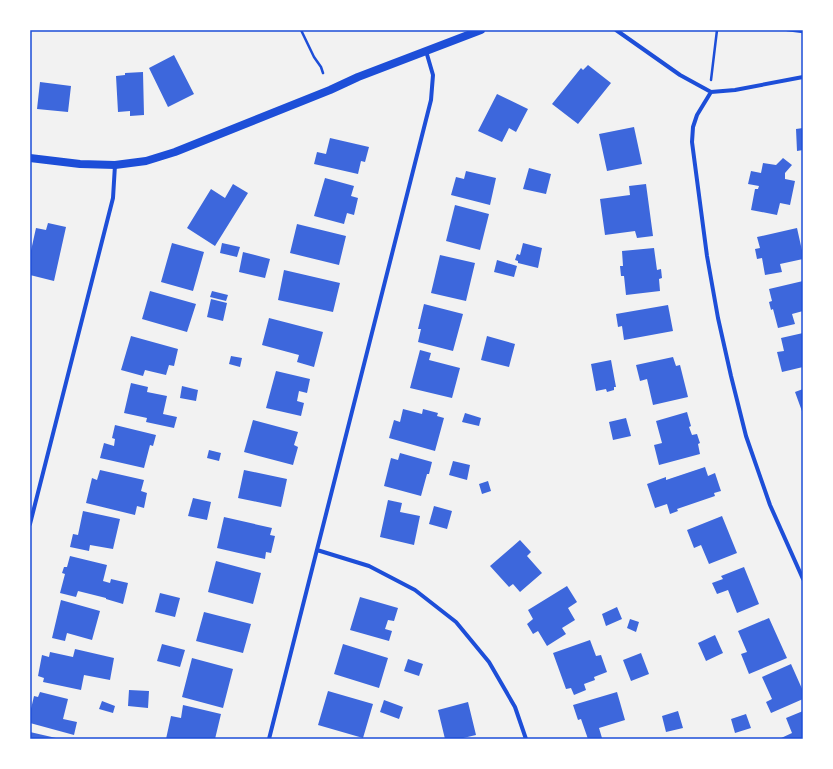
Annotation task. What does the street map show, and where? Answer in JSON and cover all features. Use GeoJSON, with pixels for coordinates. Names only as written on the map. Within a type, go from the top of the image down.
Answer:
{"type":"FeatureCollection","features":[{"type":"Feature","properties":{"kind":"main road"},"geometry":{"type":"LineString","coordinates":[[30,158],[80,164],[115,165],[146,161],[175,152],[330,90],[358,77],[481,30]]}},
{"type":"Feature","properties":{"kind":"street"},"geometry":{"type":"LineString","coordinates":[[616,30],[680,75],[711,92],[735,90],[765,83],[803,77]]}},
{"type":"Feature","properties":{"kind":"street"},"geometry":{"type":"LineString","coordinates":[[269,739],[431,100],[433,75],[426,51]]}},
{"type":"Feature","properties":{"kind":"street"},"geometry":{"type":"LineString","coordinates":[[711,92],[697,115],[693,127],[692,142],[707,256],[718,318],[746,436],[770,505],[803,579]]}},
{"type":"Feature","properties":{"kind":"street"},"geometry":{"type":"LineString","coordinates":[[30,524],[113,198],[115,165]]}},
{"type":"Feature","properties":{"kind":"street"},"geometry":{"type":"LineString","coordinates":[[317,550],[369,566],[415,590],[456,622],[489,662],[515,707],[526,739]]}},
{"type":"Feature","properties":{"kind":"path"},"geometry":{"type":"LineString","coordinates":[[301,30],[323,73]]}},
{"type":"Feature","properties":{"kind":"path"},"geometry":{"type":"LineString","coordinates":[[711,92],[717,30]]}},
{"type":"Feature","properties":{"kind":"path"},"geometry":{"type":"LineString","coordinates":[[787,30],[803,32]]}},
{"type":"Feature","properties":{"kind":"building"},"geometry":{"type":"Polygon","coordinates":[[[174,55],[194,94],[168,107],[149,68],[174,55]]]}},
{"type":"Feature","properties":{"kind":"building"},"geometry":{"type":"Polygon","coordinates":[[[588,65],[611,83],[578,124],[552,104],[581,68],[583,70],[588,65]]]}},
{"type":"Feature","properties":{"kind":"building"},"geometry":{"type":"Polygon","coordinates":[[[143,72],[144,115],[130,116],[130,111],[118,112],[116,76],[125,75],[125,73],[143,72]]]}},
{"type":"Feature","properties":{"kind":"building"},"geometry":{"type":"Polygon","coordinates":[[[40,82],[71,86],[68,112],[37,109],[40,82]]]}},
{"type":"Feature","properties":{"kind":"building"},"geometry":{"type":"Polygon","coordinates":[[[497,94],[528,109],[516,132],[509,128],[502,142],[478,131],[497,94]]]}},
{"type":"Feature","properties":{"kind":"building"},"geometry":{"type":"Polygon","coordinates":[[[634,127],[642,164],[607,171],[599,134],[634,127]]]}},
{"type":"Feature","properties":{"kind":"building"},"geometry":{"type":"Polygon","coordinates":[[[803,128],[803,150],[797,151],[796,129],[803,128]]]}},
{"type":"Feature","properties":{"kind":"building"},"geometry":{"type":"Polygon","coordinates":[[[330,138],[369,147],[365,162],[361,161],[358,174],[314,164],[317,152],[326,154],[330,138]]]}},
{"type":"Feature","properties":{"kind":"building"},"geometry":{"type":"Polygon","coordinates":[[[783,158],[792,165],[785,173],[785,179],[795,181],[790,205],[780,203],[777,215],[751,210],[755,189],[758,189],[759,186],[748,184],[751,171],[761,173],[763,163],[776,165],[783,158]]]}},
{"type":"Feature","properties":{"kind":"building"},"geometry":{"type":"Polygon","coordinates":[[[529,168],[551,174],[546,194],[523,189],[529,168]]]}},
{"type":"Feature","properties":{"kind":"building"},"geometry":{"type":"Polygon","coordinates":[[[466,171],[496,178],[490,205],[451,195],[456,177],[464,179],[466,171]]]}},
{"type":"Feature","properties":{"kind":"building"},"geometry":{"type":"Polygon","coordinates":[[[325,178],[354,186],[351,196],[358,198],[354,215],[347,213],[344,224],[314,216],[325,178]]]}},
{"type":"Feature","properties":{"kind":"building"},"geometry":{"type":"Polygon","coordinates":[[[233,184],[248,193],[215,246],[187,228],[211,189],[225,198],[233,184]]]}},
{"type":"Feature","properties":{"kind":"building"},"geometry":{"type":"Polygon","coordinates":[[[646,184],[653,236],[637,238],[635,231],[605,235],[600,199],[630,195],[629,186],[646,184]]]}},
{"type":"Feature","properties":{"kind":"building"},"geometry":{"type":"Polygon","coordinates":[[[455,205],[489,214],[480,250],[446,241],[455,205]]]}},
{"type":"Feature","properties":{"kind":"building"},"geometry":{"type":"Polygon","coordinates":[[[48,223],[66,227],[54,281],[30,275],[30,255],[36,228],[46,230],[48,223]]]}},
{"type":"Feature","properties":{"kind":"building"},"geometry":{"type":"Polygon","coordinates":[[[297,224],[346,236],[339,265],[290,253],[297,224]]]}},
{"type":"Feature","properties":{"kind":"building"},"geometry":{"type":"Polygon","coordinates":[[[797,228],[803,259],[780,264],[782,272],[765,275],[762,258],[757,259],[755,249],[760,248],[757,237],[797,228]]]}},
{"type":"Feature","properties":{"kind":"building"},"geometry":{"type":"Polygon","coordinates":[[[172,243],[204,252],[193,291],[161,282],[172,243]]]}},
{"type":"Feature","properties":{"kind":"building"},"geometry":{"type":"Polygon","coordinates":[[[222,243],[240,247],[237,257],[220,253],[222,243]]]}},
{"type":"Feature","properties":{"kind":"building"},"geometry":{"type":"Polygon","coordinates":[[[523,243],[542,248],[538,268],[518,263],[518,261],[515,260],[517,254],[520,255],[523,243]]]}},
{"type":"Feature","properties":{"kind":"building"},"geometry":{"type":"Polygon","coordinates":[[[654,248],[657,270],[661,269],[662,278],[659,279],[660,291],[626,295],[624,276],[621,276],[620,266],[623,266],[622,251],[654,248]]]}},
{"type":"Feature","properties":{"kind":"building"},"geometry":{"type":"Polygon","coordinates":[[[243,252],[270,259],[265,278],[239,272],[243,252]]]}},
{"type":"Feature","properties":{"kind":"building"},"geometry":{"type":"Polygon","coordinates":[[[440,255],[475,263],[466,301],[431,293],[440,255]]]}},
{"type":"Feature","properties":{"kind":"building"},"geometry":{"type":"Polygon","coordinates":[[[497,260],[517,266],[514,277],[494,272],[497,260]]]}},
{"type":"Feature","properties":{"kind":"building"},"geometry":{"type":"Polygon","coordinates":[[[284,270],[340,283],[333,312],[278,300],[284,270]]]}},
{"type":"Feature","properties":{"kind":"building"},"geometry":{"type":"Polygon","coordinates":[[[803,281],[803,311],[792,314],[795,324],[778,328],[773,309],[771,310],[769,302],[772,301],[769,289],[803,281]]]}},
{"type":"Feature","properties":{"kind":"building"},"geometry":{"type":"Polygon","coordinates":[[[150,291],[196,304],[187,332],[142,319],[150,291]]]}},
{"type":"Feature","properties":{"kind":"building"},"geometry":{"type":"Polygon","coordinates":[[[212,291],[228,295],[226,301],[210,297],[212,291]]]}},
{"type":"Feature","properties":{"kind":"building"},"geometry":{"type":"Polygon","coordinates":[[[211,299],[227,303],[223,321],[207,317],[211,299]]]}},
{"type":"Feature","properties":{"kind":"building"},"geometry":{"type":"Polygon","coordinates":[[[424,304],[463,314],[453,351],[418,342],[421,329],[418,329],[424,304]]]}},
{"type":"Feature","properties":{"kind":"building"},"geometry":{"type":"Polygon","coordinates":[[[668,305],[673,331],[624,340],[622,326],[618,327],[616,314],[668,305]]]}},
{"type":"Feature","properties":{"kind":"building"},"geometry":{"type":"Polygon","coordinates":[[[269,318],[323,332],[314,367],[297,362],[299,355],[262,345],[269,318]]]}},
{"type":"Feature","properties":{"kind":"building"},"geometry":{"type":"Polygon","coordinates":[[[803,333],[803,367],[782,372],[777,352],[784,351],[781,338],[803,333]]]}},
{"type":"Feature","properties":{"kind":"building"},"geometry":{"type":"Polygon","coordinates":[[[131,336],[178,349],[174,366],[169,365],[166,375],[145,370],[143,376],[121,370],[131,336]]]}},
{"type":"Feature","properties":{"kind":"building"},"geometry":{"type":"Polygon","coordinates":[[[487,336],[515,344],[509,367],[481,360],[487,336]]]}},
{"type":"Feature","properties":{"kind":"building"},"geometry":{"type":"Polygon","coordinates":[[[420,350],[431,353],[429,360],[460,368],[452,398],[410,388],[420,350]]]}},
{"type":"Feature","properties":{"kind":"building"},"geometry":{"type":"Polygon","coordinates":[[[231,356],[242,358],[240,367],[229,364],[231,356]]]}},
{"type":"Feature","properties":{"kind":"building"},"geometry":{"type":"Polygon","coordinates":[[[673,357],[676,366],[680,365],[688,397],[653,405],[647,379],[640,381],[636,365],[673,357]]]}},
{"type":"Feature","properties":{"kind":"building"},"geometry":{"type":"Polygon","coordinates":[[[611,360],[616,387],[614,387],[614,390],[607,392],[606,389],[596,391],[591,364],[611,360]]]}},
{"type":"Feature","properties":{"kind":"building"},"geometry":{"type":"Polygon","coordinates":[[[276,371],[310,379],[307,393],[299,391],[297,401],[304,403],[301,416],[266,408],[276,371]]]}},
{"type":"Feature","properties":{"kind":"building"},"geometry":{"type":"Polygon","coordinates":[[[131,383],[148,387],[147,392],[167,396],[163,414],[177,417],[174,428],[146,422],[147,418],[124,413],[131,383]]]}},
{"type":"Feature","properties":{"kind":"building"},"geometry":{"type":"Polygon","coordinates":[[[182,386],[198,390],[196,401],[180,398],[182,386]]]}},
{"type":"Feature","properties":{"kind":"building"},"geometry":{"type":"Polygon","coordinates":[[[803,389],[803,414],[795,392],[803,389]]]}},
{"type":"Feature","properties":{"kind":"building"},"geometry":{"type":"Polygon","coordinates":[[[403,409],[422,414],[423,409],[438,413],[437,416],[444,418],[435,451],[389,438],[394,420],[400,422],[403,409]]]}},
{"type":"Feature","properties":{"kind":"building"},"geometry":{"type":"Polygon","coordinates":[[[687,412],[691,426],[689,427],[692,435],[697,434],[700,443],[698,444],[700,454],[659,465],[654,445],[662,443],[656,421],[687,412]]]}},
{"type":"Feature","properties":{"kind":"building"},"geometry":{"type":"Polygon","coordinates":[[[465,413],[481,418],[479,426],[462,422],[465,413]]]}},
{"type":"Feature","properties":{"kind":"building"},"geometry":{"type":"Polygon","coordinates":[[[626,418],[631,436],[613,440],[609,422],[626,418]]]}},
{"type":"Feature","properties":{"kind":"building"},"geometry":{"type":"Polygon","coordinates":[[[253,420],[298,432],[294,445],[298,447],[293,465],[244,452],[253,420]]]}},
{"type":"Feature","properties":{"kind":"building"},"geometry":{"type":"Polygon","coordinates":[[[115,425],[156,435],[153,446],[150,445],[144,468],[100,458],[104,443],[114,446],[115,439],[112,438],[115,425]]]}},
{"type":"Feature","properties":{"kind":"building"},"geometry":{"type":"Polygon","coordinates":[[[209,450],[221,453],[219,461],[207,458],[209,450]]]}},
{"type":"Feature","properties":{"kind":"building"},"geometry":{"type":"Polygon","coordinates":[[[400,453],[432,462],[421,496],[384,486],[391,458],[398,460],[400,453]]]}},
{"type":"Feature","properties":{"kind":"building"},"geometry":{"type":"Polygon","coordinates":[[[453,461],[470,465],[467,480],[449,475],[453,461]]]}},
{"type":"Feature","properties":{"kind":"building"},"geometry":{"type":"Polygon","coordinates":[[[705,467],[708,476],[715,473],[721,491],[714,493],[715,496],[677,509],[678,511],[670,514],[667,504],[655,508],[647,484],[666,477],[666,480],[705,467]]]}},
{"type":"Feature","properties":{"kind":"building"},"geometry":{"type":"Polygon","coordinates":[[[100,470],[144,480],[141,491],[147,493],[144,508],[137,506],[135,515],[86,503],[92,478],[97,480],[100,470]]]}},
{"type":"Feature","properties":{"kind":"building"},"geometry":{"type":"Polygon","coordinates":[[[244,470],[287,479],[281,507],[238,498],[244,470]]]}},
{"type":"Feature","properties":{"kind":"building"},"geometry":{"type":"Polygon","coordinates":[[[488,481],[491,491],[482,494],[479,484],[488,481]]]}},
{"type":"Feature","properties":{"kind":"building"},"geometry":{"type":"Polygon","coordinates":[[[193,498],[211,502],[207,520],[188,516],[193,498]]]}},
{"type":"Feature","properties":{"kind":"building"},"geometry":{"type":"Polygon","coordinates":[[[388,500],[402,503],[400,512],[420,516],[414,545],[380,537],[388,500]]]}},
{"type":"Feature","properties":{"kind":"building"},"geometry":{"type":"Polygon","coordinates":[[[434,506],[452,511],[447,529],[429,524],[434,506]]]}},
{"type":"Feature","properties":{"kind":"building"},"geometry":{"type":"Polygon","coordinates":[[[83,511],[120,519],[113,549],[90,545],[89,551],[70,547],[73,534],[78,535],[83,511]]]}},
{"type":"Feature","properties":{"kind":"building"},"geometry":{"type":"Polygon","coordinates":[[[722,516],[737,553],[709,564],[701,545],[694,548],[687,530],[722,516]]]}},
{"type":"Feature","properties":{"kind":"building"},"geometry":{"type":"Polygon","coordinates":[[[224,517],[272,528],[270,535],[275,536],[271,553],[266,552],[265,559],[217,548],[224,517]]]}},
{"type":"Feature","properties":{"kind":"building"},"geometry":{"type":"Polygon","coordinates":[[[520,540],[531,552],[527,556],[542,573],[520,592],[513,584],[509,587],[490,566],[520,540]]]}},
{"type":"Feature","properties":{"kind":"building"},"geometry":{"type":"Polygon","coordinates":[[[70,556],[107,565],[103,581],[110,583],[111,579],[128,583],[123,604],[78,591],[76,597],[60,593],[65,574],[62,573],[64,567],[67,567],[70,556]]]}},
{"type":"Feature","properties":{"kind":"building"},"geometry":{"type":"Polygon","coordinates":[[[216,561],[261,573],[253,604],[208,592],[216,561]]]}},
{"type":"Feature","properties":{"kind":"building"},"geometry":{"type":"Polygon","coordinates":[[[744,567],[759,604],[737,613],[728,590],[717,594],[712,583],[723,579],[721,576],[744,567]]]}},
{"type":"Feature","properties":{"kind":"building"},"geometry":{"type":"Polygon","coordinates":[[[567,586],[577,602],[568,608],[575,620],[562,628],[566,634],[547,646],[538,631],[533,634],[527,624],[533,619],[528,610],[567,586]]]}},
{"type":"Feature","properties":{"kind":"building"},"geometry":{"type":"Polygon","coordinates":[[[160,593],[180,598],[175,617],[155,612],[160,593]]]}},
{"type":"Feature","properties":{"kind":"building"},"geometry":{"type":"Polygon","coordinates":[[[360,597],[398,608],[394,621],[388,620],[385,629],[392,631],[389,641],[350,630],[360,597]]]}},
{"type":"Feature","properties":{"kind":"building"},"geometry":{"type":"Polygon","coordinates":[[[61,600],[100,611],[92,640],[67,633],[65,641],[52,638],[61,600]]]}},
{"type":"Feature","properties":{"kind":"building"},"geometry":{"type":"Polygon","coordinates":[[[617,607],[622,619],[606,626],[602,614],[617,607]]]}},
{"type":"Feature","properties":{"kind":"building"},"geometry":{"type":"Polygon","coordinates":[[[204,612],[251,624],[243,653],[196,641],[204,612]]]}},
{"type":"Feature","properties":{"kind":"building"},"geometry":{"type":"Polygon","coordinates":[[[769,618],[787,658],[749,674],[741,654],[747,652],[738,631],[769,618]]]}},
{"type":"Feature","properties":{"kind":"building"},"geometry":{"type":"Polygon","coordinates":[[[630,619],[639,622],[636,632],[627,628],[630,619]]]}},
{"type":"Feature","properties":{"kind":"building"},"geometry":{"type":"Polygon","coordinates":[[[715,635],[723,653],[706,661],[698,643],[715,635]]]}},
{"type":"Feature","properties":{"kind":"building"},"geometry":{"type":"Polygon","coordinates":[[[590,640],[596,656],[601,655],[607,672],[594,677],[595,680],[584,684],[586,690],[574,695],[571,688],[566,689],[553,653],[590,640]]]}},
{"type":"Feature","properties":{"kind":"building"},"geometry":{"type":"Polygon","coordinates":[[[162,644],[185,650],[180,667],[157,661],[162,644]]]}},
{"type":"Feature","properties":{"kind":"building"},"geometry":{"type":"Polygon","coordinates":[[[343,644],[388,658],[379,688],[334,674],[343,644]]]}},
{"type":"Feature","properties":{"kind":"building"},"geometry":{"type":"Polygon","coordinates":[[[75,649],[114,658],[110,680],[84,675],[81,690],[43,682],[44,678],[38,676],[42,655],[49,657],[50,652],[73,657],[75,649]]]}},
{"type":"Feature","properties":{"kind":"building"},"geometry":{"type":"Polygon","coordinates":[[[641,653],[649,674],[631,681],[623,660],[641,653]]]}},
{"type":"Feature","properties":{"kind":"building"},"geometry":{"type":"Polygon","coordinates":[[[192,658],[233,669],[223,708],[182,697],[192,658]]]}},
{"type":"Feature","properties":{"kind":"building"},"geometry":{"type":"Polygon","coordinates":[[[408,659],[423,664],[419,676],[404,671],[408,659]]]}},
{"type":"Feature","properties":{"kind":"building"},"geometry":{"type":"Polygon","coordinates":[[[791,664],[803,691],[803,699],[771,713],[766,702],[772,699],[762,677],[791,664]]]}},
{"type":"Feature","properties":{"kind":"building"},"geometry":{"type":"Polygon","coordinates":[[[129,690],[149,691],[148,708],[128,706],[129,690]]]}},
{"type":"Feature","properties":{"kind":"building"},"geometry":{"type":"Polygon","coordinates":[[[328,691],[373,704],[363,738],[318,725],[328,691]]]}},
{"type":"Feature","properties":{"kind":"building"},"geometry":{"type":"Polygon","coordinates":[[[40,692],[68,699],[63,719],[77,722],[74,735],[30,723],[30,713],[34,696],[38,697],[40,692]]]}},
{"type":"Feature","properties":{"kind":"building"},"geometry":{"type":"Polygon","coordinates":[[[617,692],[625,720],[599,728],[602,738],[588,739],[581,719],[578,720],[573,705],[617,692]]]}},
{"type":"Feature","properties":{"kind":"building"},"geometry":{"type":"Polygon","coordinates":[[[384,700],[403,707],[399,719],[380,712],[384,700]]]}},
{"type":"Feature","properties":{"kind":"building"},"geometry":{"type":"Polygon","coordinates":[[[102,701],[115,706],[113,713],[99,709],[102,701]]]}},
{"type":"Feature","properties":{"kind":"building"},"geometry":{"type":"Polygon","coordinates":[[[468,702],[476,735],[459,739],[445,739],[438,710],[468,702]]]}},
{"type":"Feature","properties":{"kind":"building"},"geometry":{"type":"Polygon","coordinates":[[[183,705],[221,714],[215,739],[166,739],[171,716],[181,718],[183,705]]]}},
{"type":"Feature","properties":{"kind":"building"},"geometry":{"type":"Polygon","coordinates":[[[678,711],[683,728],[666,732],[662,716],[678,711]]]}},
{"type":"Feature","properties":{"kind":"building"},"geometry":{"type":"Polygon","coordinates":[[[803,711],[803,739],[779,739],[792,733],[786,718],[803,711]]]}},
{"type":"Feature","properties":{"kind":"building"},"geometry":{"type":"Polygon","coordinates":[[[746,714],[751,728],[735,733],[731,719],[746,714]]]}},
{"type":"Feature","properties":{"kind":"building"},"geometry":{"type":"Polygon","coordinates":[[[30,732],[56,738],[56,739],[30,739],[30,732]]]}}]}
